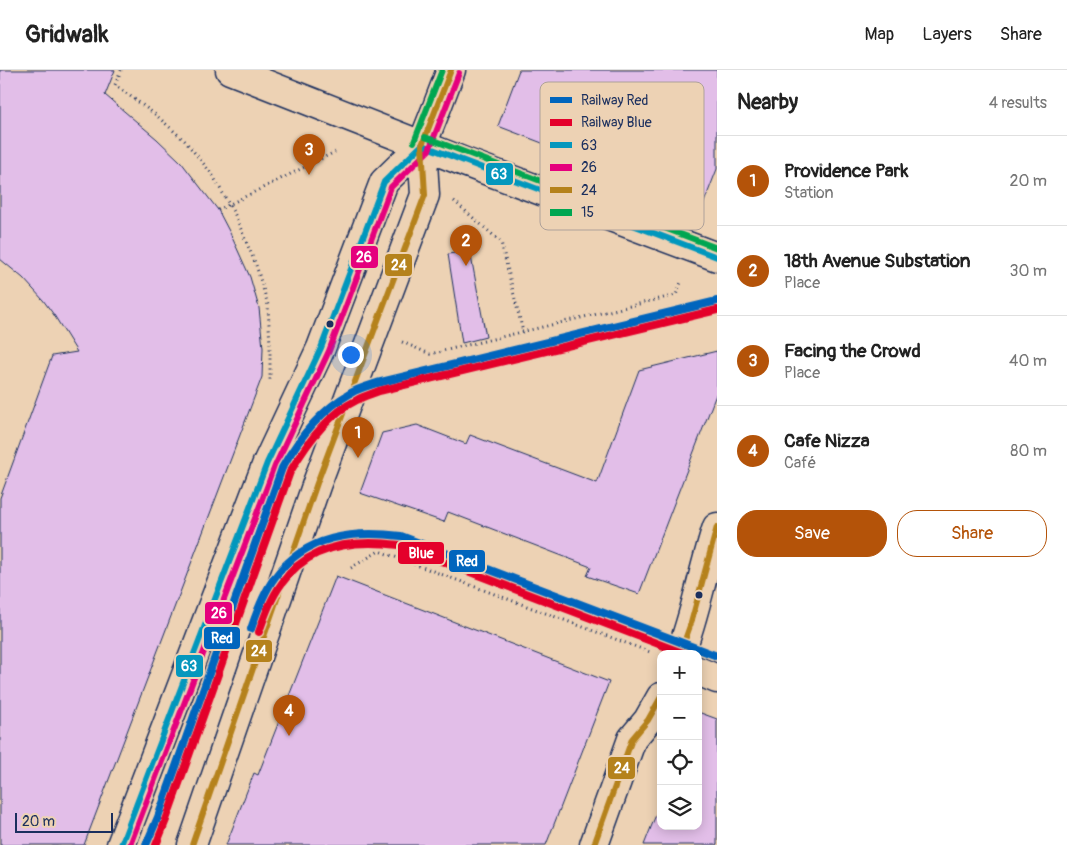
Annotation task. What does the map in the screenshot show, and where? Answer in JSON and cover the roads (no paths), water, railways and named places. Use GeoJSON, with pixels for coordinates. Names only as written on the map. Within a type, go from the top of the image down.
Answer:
{"type":"FeatureCollection","features":[{"type":"Feature","properties":{"kind":"street"},"geometry":{"type":"LineString","coordinates":[[230,70],[540,190]]}},
{"type":"Feature","properties":{"kind":"street"},"geometry":{"type":"LineString","coordinates":[[121,845],[267,463],[321,348],[384,182],[422,145],[451,70]]}},
{"type":"Feature","properties":{"kind":"street"},"geometry":{"type":"LineString","coordinates":[[192,845],[311,500],[425,196],[422,145]]}},
{"type":"Feature","properties":{"kind":"street"},"geometry":{"type":"LineString","coordinates":[[646,230],[717,257]]}},
{"type":"Feature","properties":{"kind":"street"},"geometry":{"type":"LineString","coordinates":[[681,650],[691,623],[717,527]]}},
{"type":"Feature","properties":{"kind":"street"},"geometry":{"type":"LineString","coordinates":[[702,673],[717,679]]}},
{"type":"Feature","properties":{"kind":"street"},"geometry":{"type":"LineString","coordinates":[[594,845],[632,739],[648,720],[657,704]]}},
{"type":"Feature","properties":{"kind":"rail line","name":"Red"},"geometry":{"type":"LineString","coordinates":[[146,845],[158,817],[282,468],[295,446],[320,417],[351,393],[377,383],[717,301]]}},
{"type":"Feature","properties":{"kind":"rail line","name":"Blue"},"geometry":{"type":"LineString","coordinates":[[156,845],[290,472],[303,451],[327,422],[346,406],[362,397],[379,391],[717,310]]}},
{"type":"Feature","properties":{"kind":"rail line","name":"Red"},"geometry":{"type":"LineString","coordinates":[[251,629],[261,602],[271,583],[287,563],[301,552],[332,538],[349,535],[383,534],[401,536],[717,656]]}},
{"type":"Feature","properties":{"kind":"rail line","name":"Blue"},"geometry":{"type":"LineString","coordinates":[[259,632],[278,589],[293,570],[305,560],[319,552],[334,547],[350,544],[382,543],[399,545],[675,650]]}},
{"type":"Feature","properties":{"kind":"place","name":"Facing the Crowd"},"geometry":{"type":"Point","coordinates":[309,175]}},
{"type":"Feature","properties":{"kind":"place","name":"18th Avenue Substation"},"geometry":{"type":"Point","coordinates":[466,266]}},
{"type":"Feature","properties":{"kind":"place","name":"Providence Park"},"geometry":{"type":"Point","coordinates":[358,458]}},
{"type":"Feature","properties":{"kind":"place","name":"Cafe Nizza"},"geometry":{"type":"Point","coordinates":[289,736]}}]}
